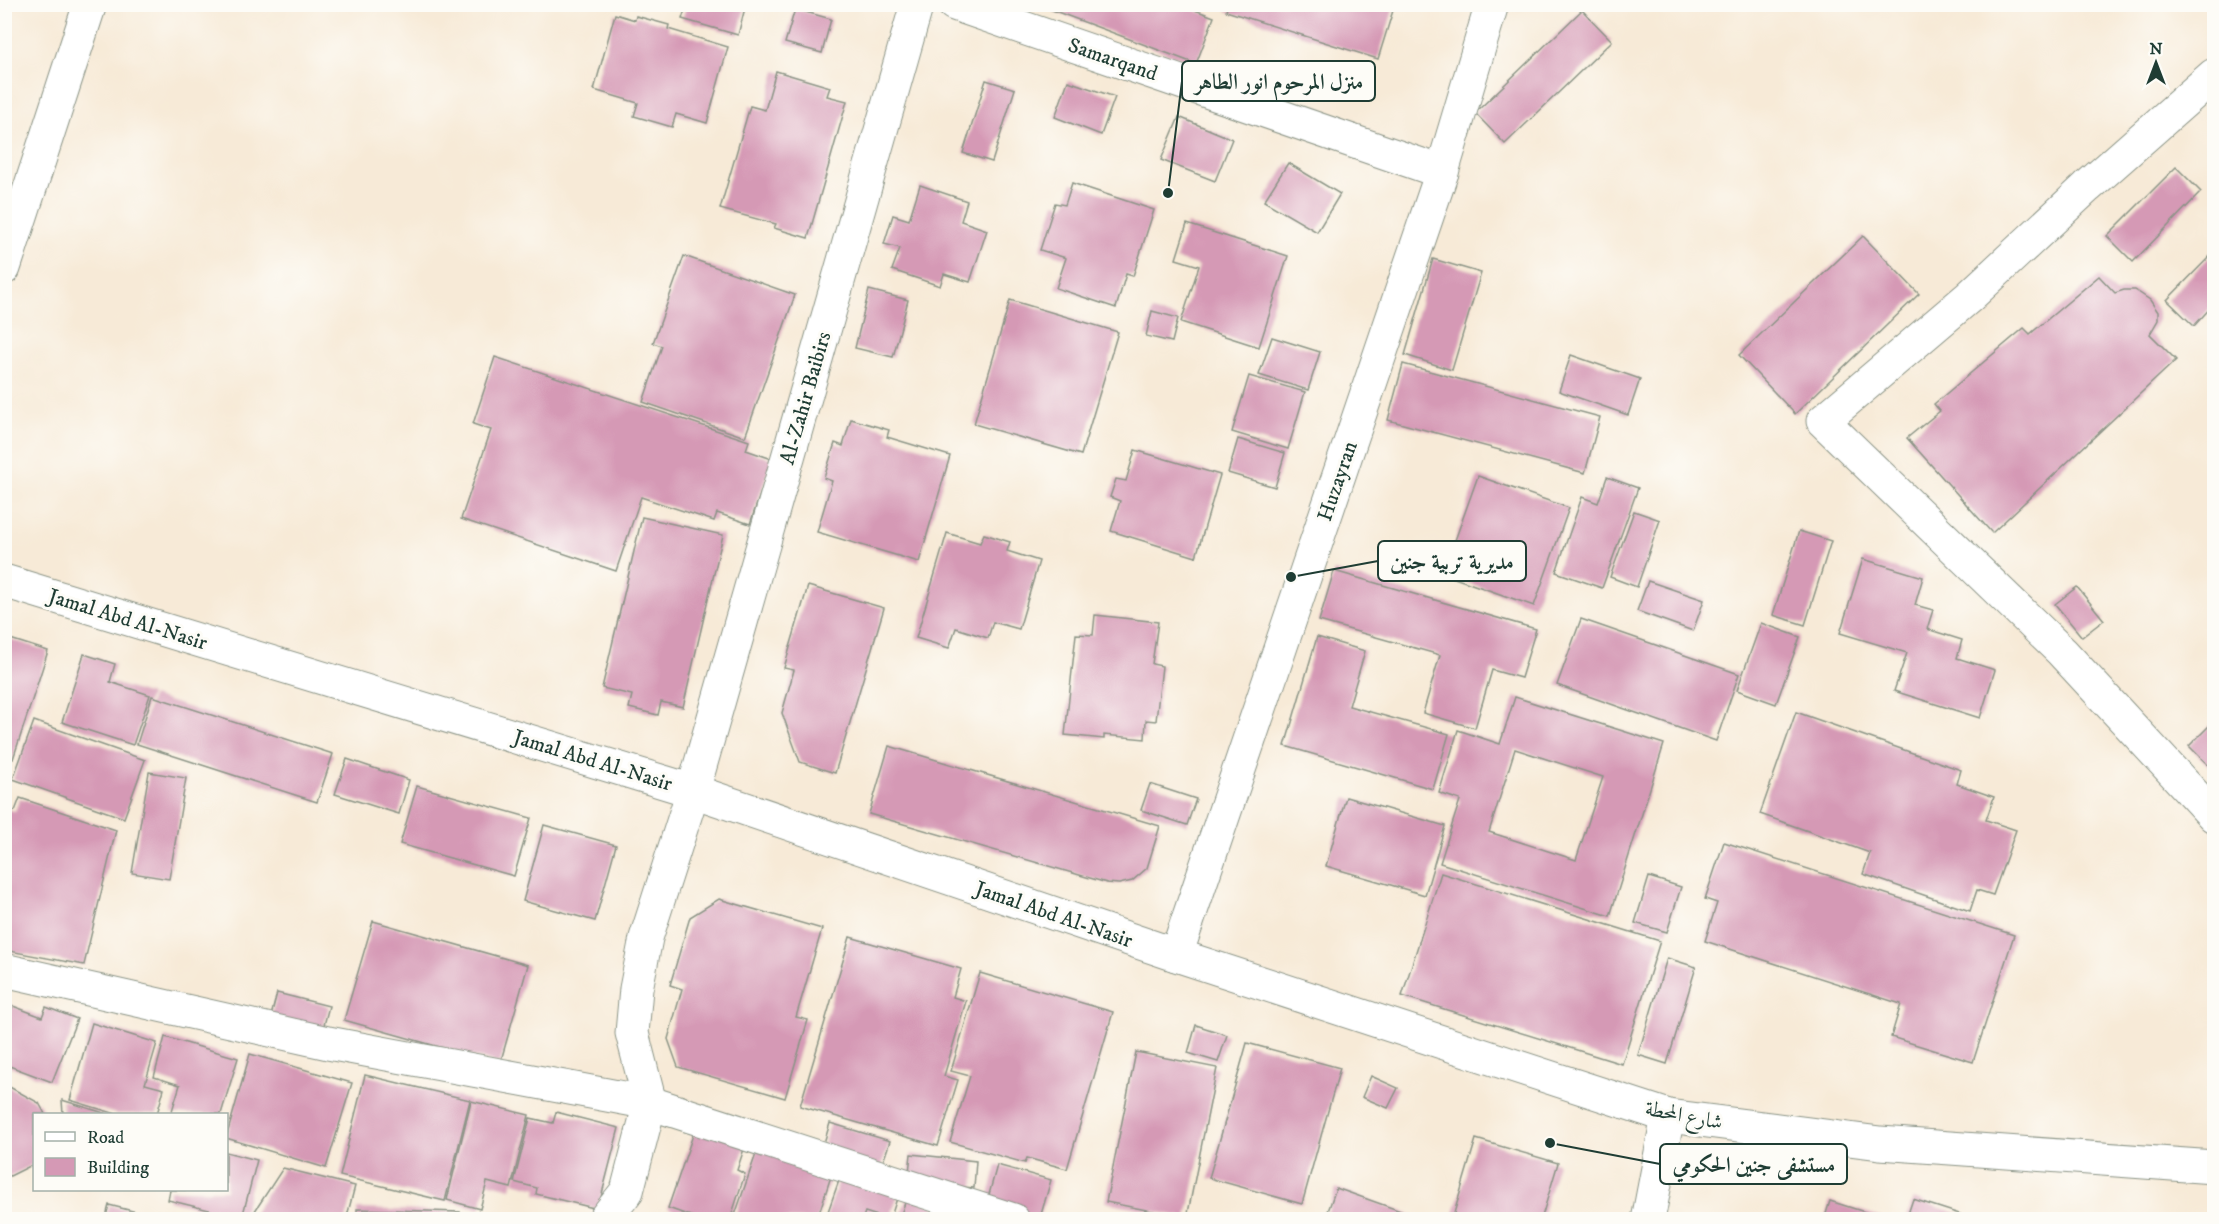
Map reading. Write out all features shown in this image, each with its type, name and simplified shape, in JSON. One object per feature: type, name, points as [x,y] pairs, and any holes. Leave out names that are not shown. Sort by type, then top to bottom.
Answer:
[{"type":"street","points":[[4,268],[90,4]]},
{"type":"street","name":"Al-Zahir Baibirs","points":[[650,1103],[632,1033],[636,989],[646,938],[693,791],[917,4]]},
{"type":"street","name":"Samarqand","points":[[954,4],[1443,172]]},
{"type":"street","name":"Huzayran","points":[[1176,955],[1443,172],[1492,4]]},
{"type":"street","points":[[2214,75],[2087,187],[1969,297],[1823,421],[2061,652],[2214,816]]},
{"type":"street","name":"Jamal Abd Al-Nasir","points":[[4,581],[693,791],[1176,955]]},
{"type":"street","name":"شارع المحطة","points":[[1176,955],[1668,1116],[1880,1143],[2214,1167]]},
{"type":"street","points":[[4,970],[328,1042],[650,1103],[1013,1220]]},
{"type":"street","points":[[604,1220],[627,1191],[650,1103]]},
{"type":"street","points":[[1648,1220],[1668,1116]]},
{"type":"building","points":[[687,4],[746,4],[738,35],[682,19]]},
{"type":"building","points":[[1036,4],[1185,4],[1184,6],[1214,17],[1196,64]]},
{"type":"building","points":[[1228,4],[1395,4],[1378,59],[1226,11]]},
{"type":"building","points":[[795,9],[831,19],[822,53],[785,43]]},
{"type":"building","points":[[1582,10],[1612,41],[1505,144],[1475,113]]},
{"type":"building","points":[[615,14],[635,20],[636,16],[669,25],[668,29],[728,47],[707,123],[676,114],[672,127],[634,116],[638,103],[594,90]]},
{"type":"building","points":[[776,71],[830,87],[827,96],[847,101],[808,238],[774,228],[776,224],[720,209],[750,106],[765,110]]},
{"type":"building","points":[[986,80],[1015,89],[992,162],[963,153]]},
{"type":"building","points":[[1068,81],[1115,97],[1101,135],[1055,117]]},
{"type":"building","points":[[1179,117],[1232,139],[1215,181],[1161,160]]},
{"type":"building","points":[[1288,163],[1340,194],[1317,232],[1264,201]]},
{"type":"building","points":[[2176,167],[2201,192],[2133,262],[2107,236]]},
{"type":"building","points":[[1072,183],[1154,210],[1133,276],[1126,274],[1116,308],[1056,288],[1066,258],[1040,250],[1055,203],[1065,205]]},
{"type":"building","points":[[920,185],[967,201],[961,221],[987,230],[970,282],[944,274],[940,286],[892,270],[900,248],[884,244],[893,215],[909,220]]},
{"type":"building","points":[[1187,224],[1288,256],[1259,347],[1181,322],[1199,266],[1176,259]]},
{"type":"building","points":[[1863,236],[1919,294],[1795,414],[1739,355]]},
{"type":"building","points":[[2214,252],[2214,304],[2194,326],[2167,300]]},
{"type":"building","points":[[684,256],[795,295],[745,437],[643,402],[662,346],[653,343]]},
{"type":"building","points":[[1433,259],[1481,273],[1452,370],[1405,355]]},
{"type":"building","points":[[2099,276],[2115,293],[2135,290],[2150,300],[2158,312],[2158,320],[2150,334],[2176,360],[1992,533],[1907,438],[1940,411],[1934,404],[2024,328],[2030,334]]},
{"type":"building","points":[[869,290],[908,300],[893,357],[855,348]]},
{"type":"building","points":[[1010,300],[1118,332],[1081,455],[974,424]]},
{"type":"building","points":[[1152,311],[1178,318],[1172,342],[1146,336]]},
{"type":"building","points":[[1272,337],[1320,352],[1308,390],[1259,375]]},
{"type":"building","points":[[1571,355],[1640,379],[1628,415],[1559,391]]},
{"type":"building","points":[[495,357],[749,441],[746,450],[772,459],[750,524],[717,513],[714,521],[641,497],[616,571],[461,519],[491,430],[473,424]]},
{"type":"building","points":[[1403,364],[1600,417],[1585,473],[1388,420]]},
{"type":"building","points":[[1249,376],[1305,392],[1288,449],[1232,432]]},
{"type":"building","points":[[851,419],[889,430],[887,437],[950,456],[919,562],[817,532],[832,481],[824,478],[835,443],[843,446]]},
{"type":"building","points":[[1238,439],[1285,453],[1275,487],[1228,473]]},
{"type":"building","points":[[1135,450],[1220,475],[1196,557],[1111,531],[1120,501],[1110,497],[1116,479],[1126,481]]},
{"type":"building","points":[[1478,476],[1569,508],[1534,606],[1443,574]]},
{"type":"building","points":[[1607,477],[1638,488],[1602,588],[1556,572],[1582,497],[1598,503]]},
{"type":"building","points":[[1634,511],[1660,520],[1637,587],[1610,577]]},
{"type":"building","points":[[642,517],[723,535],[683,707],[661,702],[658,715],[629,708],[632,695],[602,688]]},
{"type":"building","points":[[1799,531],[1831,541],[1805,625],[1773,615]]},
{"type":"building","points":[[947,533],[980,543],[984,534],[1010,542],[1007,551],[1039,561],[1019,629],[993,622],[988,638],[956,628],[949,648],[916,638]]},
{"type":"building","points":[[1863,559],[1923,577],[1915,605],[1933,610],[1927,629],[1962,640],[1957,658],[1995,670],[1980,718],[1894,691],[1907,653],[1840,633]]},
{"type":"building","points":[[1334,571],[1536,629],[1521,678],[1492,670],[1475,728],[1423,713],[1440,655],[1319,621]]},
{"type":"building","points":[[1648,581],[1704,600],[1693,631],[1637,611]]},
{"type":"building","points":[[808,586],[884,608],[835,773],[800,762],[782,713],[794,670],[784,668]]},
{"type":"building","points":[[2077,587],[2104,620],[2082,637],[2055,604]]},
{"type":"building","points":[[1095,615],[1158,622],[1152,664],[1162,666],[1156,721],[1146,720],[1145,739],[1104,735],[1104,739],[1065,735],[1076,634],[1093,635]]},
{"type":"building","points":[[1581,619],[1739,674],[1716,741],[1557,685]]},
{"type":"building","points":[[1761,623],[1800,637],[1776,704],[1737,690]]},
{"type":"building","points":[[4,637],[48,651],[13,759],[4,756]]},
{"type":"building","points":[[1317,637],[1365,651],[1349,706],[1449,734],[1433,789],[1285,746]]},
{"type":"building","points":[[84,654],[115,664],[110,682],[150,695],[133,745],[62,722]]},
{"type":"building","points":[[152,696],[333,754],[317,802],[137,744]]},
{"type":"building","points":[[1515,697],[1664,744],[1610,916],[1440,863],[1460,800],[1439,793],[1458,730],[1500,744]],"holes":[[[1515,749],[1603,777],[1576,860],[1489,832]]]},
{"type":"building","points":[[1796,712],[1961,770],[1957,784],[1994,797],[1986,820],[2016,830],[1993,895],[1977,890],[1970,911],[1863,874],[1870,853],[1760,814]]},
{"type":"building","points":[[34,721],[145,760],[124,818],[13,779]]},
{"type":"building","points":[[2213,722],[2214,724],[2214,771],[2189,746]]},
{"type":"building","points":[[889,746],[1160,826],[1147,868],[1132,881],[1119,884],[1107,883],[869,814]]},
{"type":"building","points":[[347,759],[409,780],[399,814],[335,794]]},
{"type":"building","points":[[149,772],[186,778],[169,879],[132,873]]},
{"type":"building","points":[[1150,784],[1196,799],[1187,825],[1141,810]]},
{"type":"building","points":[[417,786],[531,818],[514,876],[400,844]]},
{"type":"building","points":[[1346,797],[1445,826],[1425,895],[1326,866]]},
{"type":"building","points":[[20,798],[116,830],[84,965],[4,950],[4,809],[15,811]]},
{"type":"building","points":[[544,825],[616,845],[595,921],[523,901]]},
{"type":"building","points":[[1724,842],[2014,935],[1973,1062],[1891,1037],[1901,1004],[1705,941],[1717,903],[1705,899]]},
{"type":"building","points":[[1441,873],[1660,941],[1622,1064],[1402,996]]},
{"type":"building","points":[[1649,877],[1681,887],[1667,932],[1635,923]]},
{"type":"building","points":[[719,899],[822,929],[796,1017],[808,1020],[785,1098],[678,1067],[668,1039],[682,989],[670,985],[690,917]]},
{"type":"building","points":[[373,921],[528,965],[500,1064],[344,1020]]},
{"type":"building","points":[[850,937],[961,969],[953,997],[966,1001],[944,1076],[958,1080],[938,1146],[800,1106]]},
{"type":"building","points":[[1667,958],[1696,967],[1667,1064],[1638,1055]]},
{"type":"building","points":[[980,973],[1113,1012],[1067,1169],[1027,1158],[1025,1163],[950,1142],[970,1076],[951,1071]]},
{"type":"building","points":[[277,993],[329,1006],[322,1033],[270,1020]]},
{"type":"building","points":[[13,1006],[42,1017],[46,1007],[77,1019],[52,1082],[4,1064],[4,1013],[9,1015]]},
{"type":"building","points":[[92,1023],[157,1043],[145,1084],[164,1089],[157,1113],[113,1113],[70,1100]]},
{"type":"building","points":[[1196,1025],[1227,1035],[1218,1062],[1188,1053]]},
{"type":"building","points":[[165,1037],[238,1058],[221,1113],[171,1113],[180,1085],[154,1077]]},
{"type":"building","points":[[1247,1043],[1340,1068],[1302,1204],[1209,1178]]},
{"type":"building","points":[[1136,1052],[1217,1068],[1187,1218],[1106,1202]]},
{"type":"building","points":[[250,1054],[352,1083],[326,1168],[228,1139],[228,1131]]},
{"type":"building","points":[[365,1075],[470,1100],[445,1201],[340,1176]]},
{"type":"building","points":[[1371,1076],[1398,1088],[1388,1108],[1362,1097]]},
{"type":"building","points":[[4,1084],[39,1103],[44,1113],[33,1113],[33,1164],[4,1179]]},
{"type":"building","points":[[62,1100],[104,1113],[63,1113]]},
{"type":"building","points":[[471,1101],[529,1115],[511,1188],[487,1182],[480,1209],[447,1200]]},
{"type":"building","points":[[556,1112],[619,1128],[598,1209],[536,1194],[537,1188],[514,1182],[530,1118],[553,1123]]},
{"type":"building","points":[[830,1123],[890,1141],[880,1171],[821,1153]]},
{"type":"building","points":[[696,1126],[746,1143],[737,1170],[745,1174],[730,1220],[702,1220],[668,1208]]},
{"type":"building","points":[[1476,1139],[1558,1163],[1541,1220],[1452,1220]]},
{"type":"building","points":[[758,1148],[832,1173],[817,1220],[734,1218]]},
{"type":"building","points":[[228,1153],[257,1160],[242,1218],[168,1200],[170,1191],[228,1191]]},
{"type":"building","points":[[911,1154],[976,1161],[974,1188],[908,1182]]},
{"type":"building","points":[[997,1165],[1051,1180],[1040,1218],[987,1202]]},
{"type":"building","points":[[283,1168],[355,1186],[346,1220],[249,1220]]},
{"type":"building","points":[[842,1172],[899,1192],[890,1220],[865,1212],[862,1220],[825,1220]]},
{"type":"building","points":[[1336,1188],[1423,1219],[1423,1220],[1325,1220]]},
{"type":"building","points":[[908,1194],[959,1220],[899,1220]]},
{"type":"building","points":[[1913,1199],[1975,1219],[1975,1220],[1906,1220]]},
{"type":"building","points":[[1830,1201],[1887,1219],[1887,1220],[1824,1220]]},
{"type":"building","points":[[109,1205],[164,1219],[105,1220]]},
{"type":"building","points":[[357,1209],[460,1212],[460,1220],[357,1220]]},
{"type":"place","name":"منزل المرحوم انور الطاهر","points":[[1168,193]]},
{"type":"place","name":"مديرية تربية جنين","points":[[1291,577]]},
{"type":"place","name":"مستشفى جنين الحكومي","points":[[1550,1143]]}]
